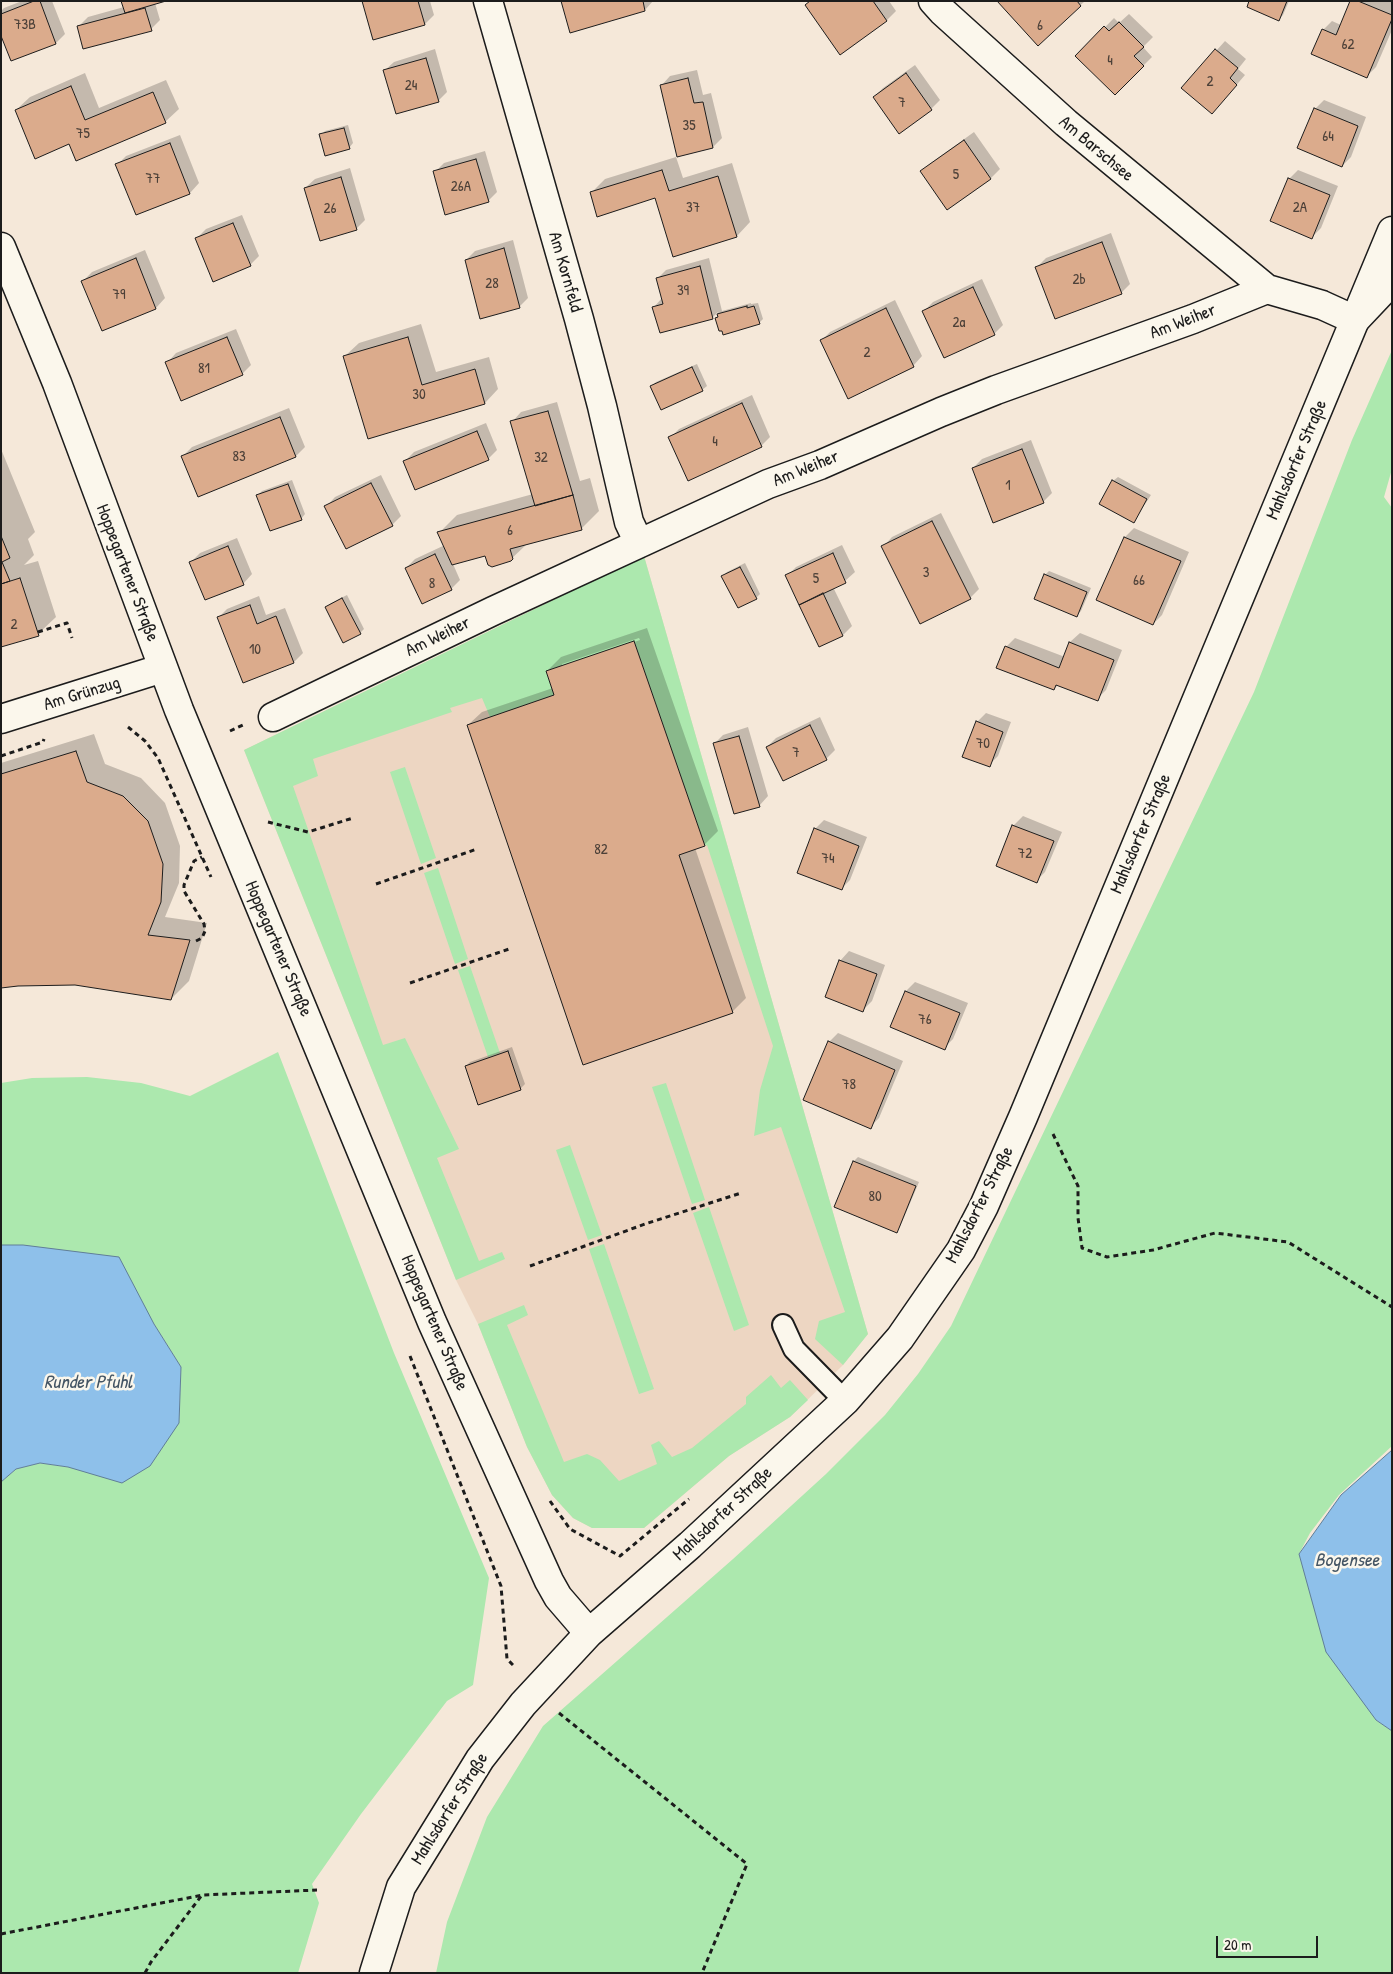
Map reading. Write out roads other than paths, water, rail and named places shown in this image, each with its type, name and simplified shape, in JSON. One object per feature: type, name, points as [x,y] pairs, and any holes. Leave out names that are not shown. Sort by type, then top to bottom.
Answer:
[{"type":"main road","name":"Am Kornfeld","points":[[488,1],[582,329],[629,522],[639,543]]},
{"type":"main road","name":"Am Barschsee","points":[[933,1],[942,12],[1066,123],[1267,289]]},
{"type":"main road","name":"Mahlsdorfer Straße","points":[[374,1973],[401,1887],[480,1759],[537,1688],[590,1633],[690,1545],[845,1401],[900,1338],[961,1250],[984,1206],[1031,1100],[1392,231]]},
{"type":"main road","name":"Hoppegartener Straße","points":[[1,247],[57,384],[182,718],[432,1322],[549,1581],[558,1597],[590,1633]]},
{"type":"main road","name":"Mahlsdorfer Straße","points":[[1355,320],[1392,281]]},
{"type":"main road","name":"Am Weiher","points":[[273,717],[493,611],[768,484],[820,465],[941,412],[1193,319],[1267,289]]},
{"type":"main road","points":[[1267,289],[1322,306],[1355,320]]},
{"type":"main road","name":"Am Grünzug","points":[[1,719],[163,668]]},
{"type":"lane","points":[[783,1325],[794,1349],[845,1401]]},
{"type":"water","name":"Runder Pfuhl","points":[[1,1245],[23,1245],[119,1257],[154,1324],[181,1367],[179,1423],[150,1466],[122,1483],[68,1467],[40,1463],[16,1469],[1,1482]]},
{"type":"water","name":"Bogensee","points":[[1392,1450],[1392,1731],[1376,1720],[1326,1652],[1299,1554],[1341,1495]]}]
